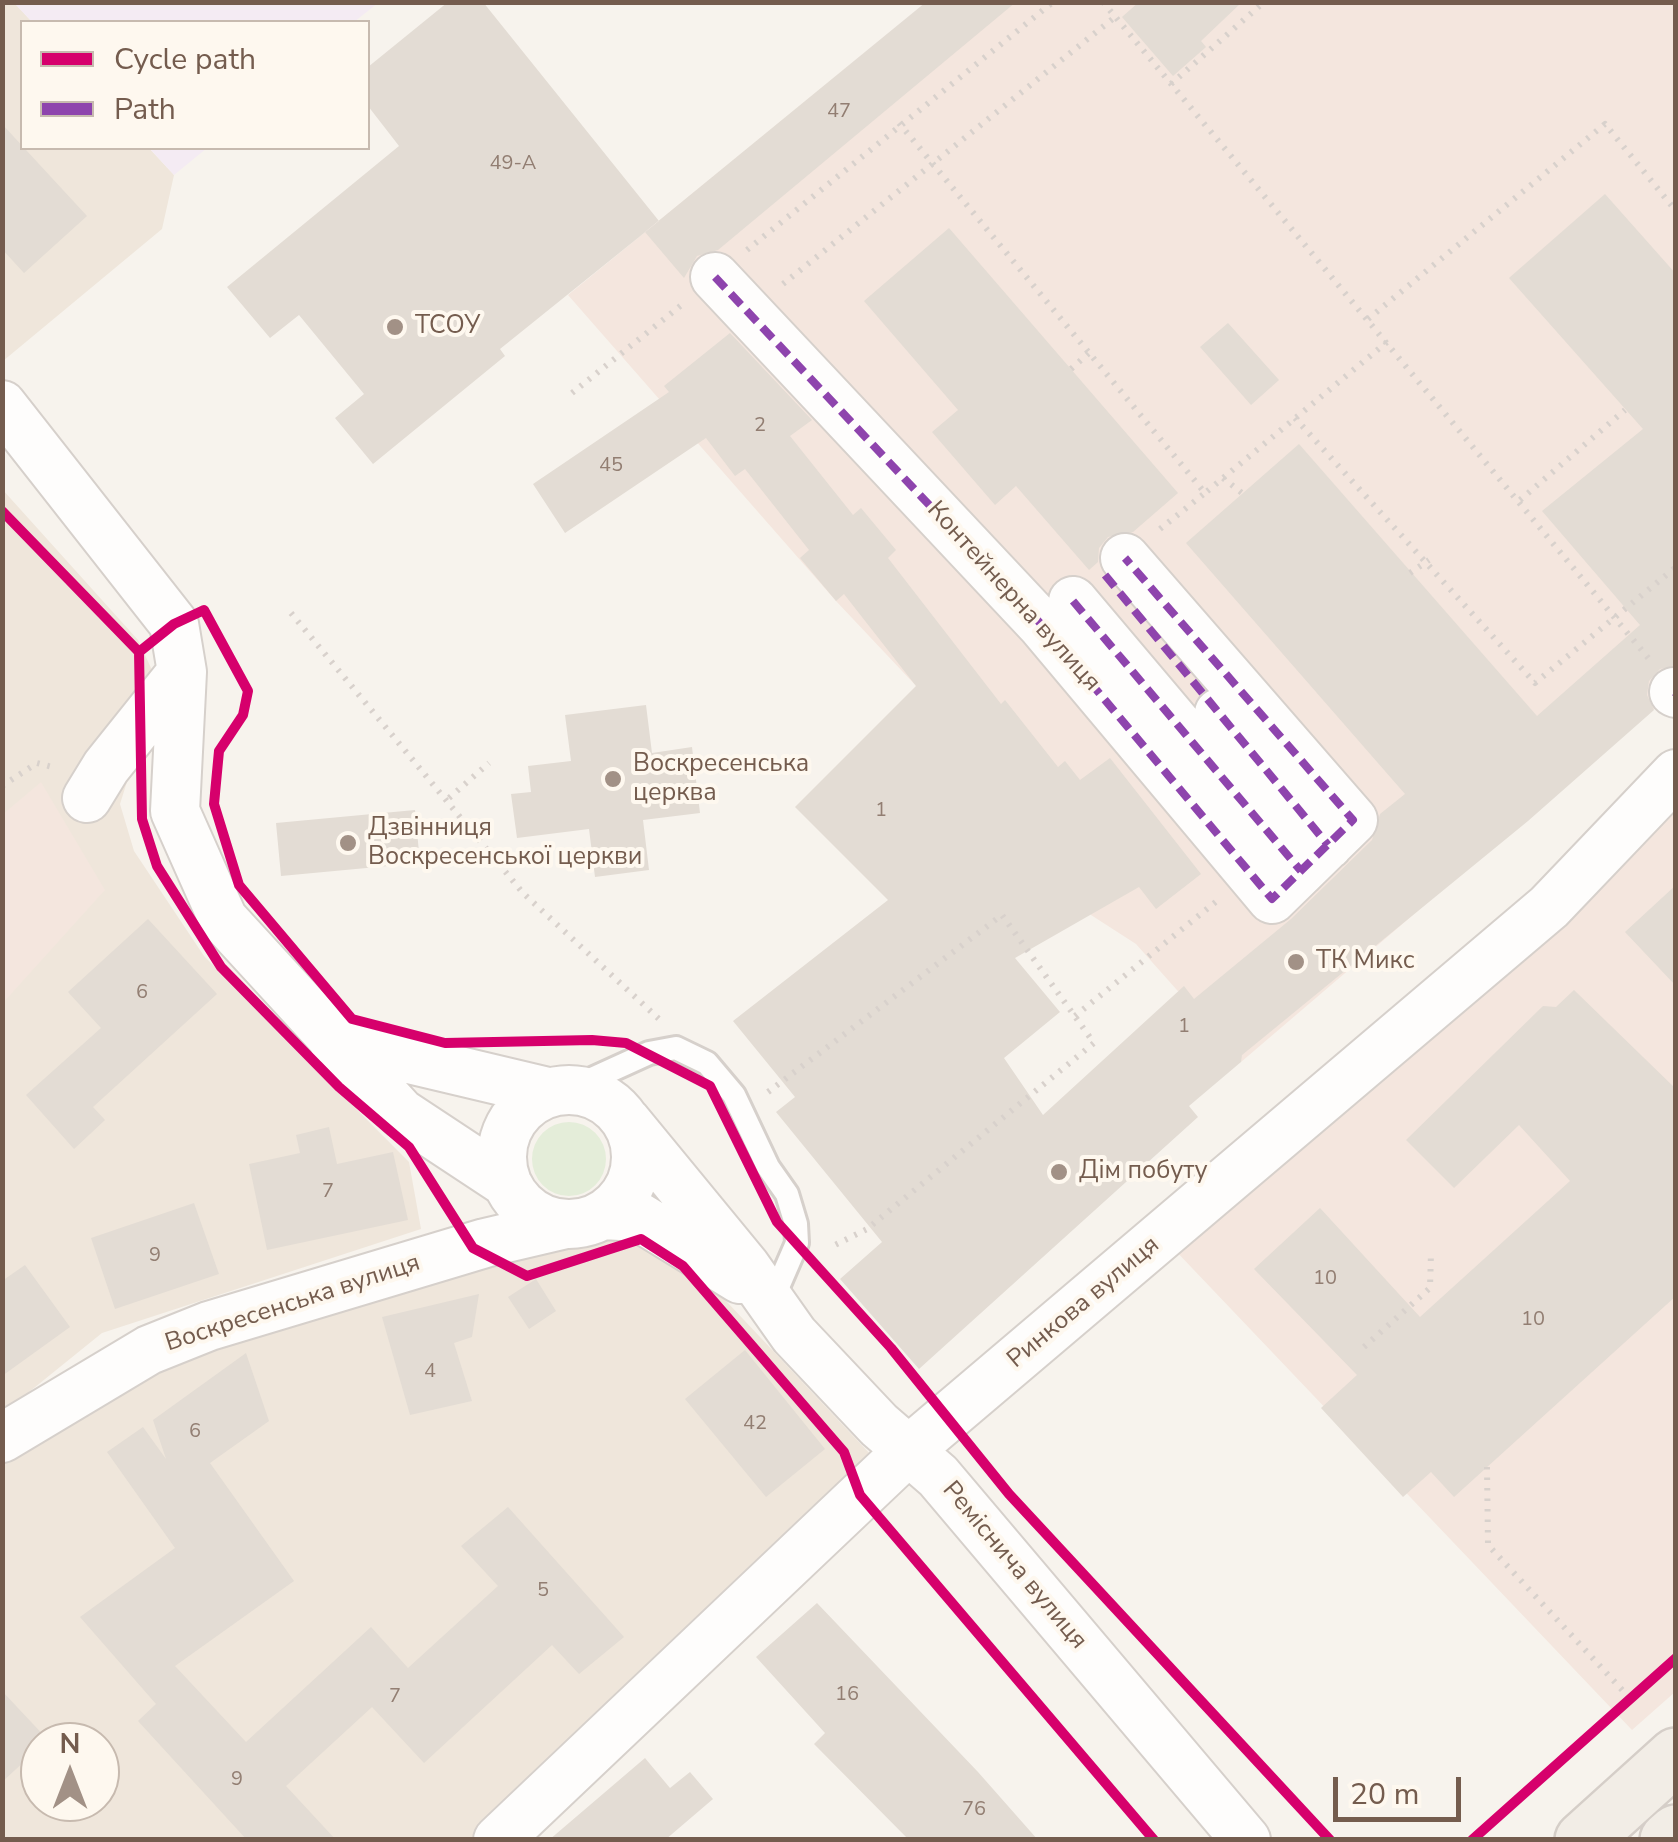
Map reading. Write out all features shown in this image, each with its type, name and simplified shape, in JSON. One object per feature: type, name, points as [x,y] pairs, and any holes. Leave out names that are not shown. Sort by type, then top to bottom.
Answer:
[{"type":"main road","points":[[1583,1840],[1676,1756]]},
{"type":"main road","points":[[1668,1840],[1676,1833]]},
{"type":"street","name":"Контейнерна вулиця","points":[[715,277],[751,310],[1042,625],[1272,899],[1353,820],[1101,578],[1314,858]]},
{"type":"street","name":"Реміснича вулиця","points":[[2,404],[174,624],[182,672],[176,811],[223,919],[400,1113],[512,1192],[532,1213],[584,1219],[639,1218],[685,1243],[770,1303]]},
{"type":"street","points":[[87,798],[106,767],[182,672]]},
{"type":"street","name":"Ринкова вулиця","points":[[498,1840],[909,1450],[1549,907],[1676,774]]},
{"type":"street","name":"Реміснича вулиця","points":[[333,1041],[559,1091],[592,1093],[612,1104],[668,1168],[794,1336],[938,1476],[1246,1840]]},
{"type":"street","points":[[485,1243],[512,1192],[501,1161],[504,1139],[521,1110],[559,1091]]},
{"type":"street","points":[[584,1219],[620,1201],[634,1173],[635,1141],[626,1120]]},
{"type":"street","name":"Воскресенська вулиця","points":[[2,1438],[149,1350],[208,1326],[485,1243],[584,1219]]},
{"type":"lane","points":[[559,1091],[649,1052],[676,1048],[708,1063],[734,1095],[768,1167],[787,1194],[798,1243],[770,1303]]},
{"type":"path","points":[[572,393],[898,123],[1053,2]]},
{"type":"path","points":[[1102,2],[1519,500],[1675,693]]},
{"type":"path","points":[[1171,84],[1264,2]]},
{"type":"path","points":[[751,310],[1115,17]]},
{"type":"path","points":[[898,123],[1205,492],[1387,342]]},
{"type":"path","points":[[1368,319],[1605,124],[1676,211]]},
{"type":"path","points":[[1071,369],[1089,353]]},
{"type":"path","points":[[1519,500],[1625,410]]},
{"type":"path","points":[[1296,418],[1429,560],[1535,683],[1676,567]]},
{"type":"path","points":[[1222,478],[1242,493]]},
{"type":"path","points":[[1410,573],[1429,560]]},
{"type":"path","points":[[291,614],[449,798],[523,893],[666,1025]]},
{"type":"path","points":[[449,798],[489,763]]},
{"type":"path","points":[[1075,1016],[1251,874]]},
{"type":"path","points":[[761,1094],[774,1090],[1002,915],[1094,1043],[867,1229],[832,1244],[817,1263],[798,1243]]},
{"type":"path","points":[[1364,1347],[1430,1288],[1431,1254]]},
{"type":"path","points":[[1487,1467],[1488,1545],[1625,1693]]},
{"type":"path","points":[[1616,1710],[1642,1688]]},
{"type":"shaded area","points":[[14,2],[30,20],[20,20],[20,150],[151,150],[174,175],[162,229],[3,361],[2,3]]},
{"type":"shaded area","points":[[14,3],[378,3],[357,20],[30,20]]},
{"type":"shaded area","points":[[926,3],[1675,3],[1675,691],[1241,1062],[1136,944],[1091,915],[1018,794],[836,601],[568,295]]},
{"type":"shaded area","points":[[151,150],[205,150],[174,175]]},
{"type":"shaded area","points":[[2,489],[138,640],[158,683],[120,804],[134,851],[204,956],[409,1162],[421,1229],[102,1333],[3,1413]]},
{"type":"shaded area","points":[[41,782],[105,890],[3,1003],[3,814]]},
{"type":"shaded area","points":[[1675,792],[1675,1692],[1632,1730],[1172,1247]]},
{"type":"shaded area","points":[[608,1227],[664,1235],[872,1456],[475,1839],[3,1840],[3,1454],[207,1343]]},
{"type":"green space","points":[[569,1122],[595,1133],[606,1159],[595,1185],[569,1196],[543,1185],[532,1159],[543,1133]]},
{"type":"building","points":[[448,2],[483,2],[659,221],[500,349],[505,356],[373,464],[335,418],[364,394],[299,315],[270,338],[227,287],[399,146],[370,109],[370,65]]},
{"type":"building","points":[[926,2],[1016,2],[718,250],[697,256],[684,278],[645,232]]},
{"type":"building","points":[[1139,2],[1242,2],[1201,41],[1206,47],[1173,76],[1122,17]]},
{"type":"building","points":[[2,124],[20,143],[20,150],[26,150],[87,216],[24,273],[2,249]]},
{"type":"building","points":[[1605,194],[1676,274],[1676,665],[1660,669],[1649,681],[1647,695],[1654,710],[1528,821],[1242,1055],[1241,1062],[1189,1106],[1198,1117],[919,1369],[840,1279],[882,1242],[776,1112],[795,1097],[733,1021],[888,900],[795,807],[916,686],[844,594],[836,601],[800,558],[809,550],[745,469],[735,476],[706,438],[565,533],[533,484],[669,392],[664,386],[730,333],[812,420],[790,436],[853,515],[861,508],[896,550],[888,558],[1001,704],[1005,700],[1058,767],[1065,761],[1080,780],[1110,758],[1201,874],[1156,909],[1139,887],[1015,958],[1060,1012],[1004,1058],[1043,1115],[1184,986],[1194,999],[1291,919],[1372,840],[1380,814],[1405,794],[1186,543],[1299,444],[1537,716],[1640,625],[1542,511],[1643,429],[1509,278]]},
{"type":"building","points":[[949,228],[1178,493],[1133,532],[1108,537],[1099,548],[1098,562],[1089,570],[1016,486],[995,505],[932,432],[958,410],[864,301]]},
{"type":"building","points":[[1228,323],[1279,380],[1251,405],[1200,347]]},
{"type":"building","name":"Воскресенська церква","points":[[646,705],[652,753],[692,747],[700,813],[643,820],[649,870],[595,877],[589,829],[517,838],[511,794],[531,792],[528,766],[571,761],[565,715]]},
{"type":"building","name":"Дзвінниця Воскресенської церкви","points":[[415,810],[420,863],[281,876],[276,823]]},
{"type":"building","points":[[1676,885],[1676,986],[1625,932]]},
{"type":"building","points":[[148,919],[217,994],[93,1107],[105,1120],[74,1149],[26,1095],[101,1028],[68,992]]},
{"type":"building","points":[[1574,990],[1676,1089],[1676,1296],[1454,1497],[1431,1472],[1403,1497],[1321,1408],[1357,1375],[1254,1269],[1320,1208],[1420,1317],[1570,1181],[1519,1125],[1454,1188],[1406,1140],[1543,1006],[1556,1007]]},
{"type":"building","points":[[329,1127],[337,1164],[393,1152],[408,1220],[267,1250],[249,1164],[300,1153],[296,1135]]},
{"type":"building","points":[[194,1203],[219,1274],[115,1309],[91,1238]]},
{"type":"building","points":[[25,1265],[70,1327],[2,1376],[2,1281]]},
{"type":"building","points":[[536,1279],[556,1311],[529,1329],[508,1297]]},
{"type":"building","points":[[479,1294],[472,1337],[454,1343],[472,1401],[410,1415],[382,1317]]},
{"type":"building","points":[[745,1350],[825,1449],[766,1497],[685,1399]]},
{"type":"building","points":[[246,1353],[269,1421],[210,1463],[294,1581],[175,1666],[246,1742],[371,1627],[408,1668],[498,1586],[461,1546],[508,1507],[624,1637],[579,1674],[552,1645],[424,1763],[372,1707],[286,1786],[336,1840],[247,1840],[138,1721],[156,1704],[80,1617],[175,1548],[107,1452],[143,1427],[166,1459],[153,1420]]},
{"type":"building","points":[[817,1603],[1038,1840],[909,1840],[814,1744],[825,1733],[756,1657]]},
{"type":"building","points":[[2,1691],[31,1722],[20,1722],[20,1765],[2,1782]]},
{"type":"building","points":[[645,1758],[670,1788],[690,1772],[713,1799],[665,1840],[549,1840]]},
{"type":"marked path","points":[[715,277],[1042,625],[1272,899],[1353,820],[1125,558]]},
{"type":"marked path","points":[[1105,575],[1328,845]]},
{"type":"marked path","points":[[1073,601],[1301,871]]},
{"type":"cycle path","points":[[2,511],[139,652],[142,819],[157,866],[221,967],[339,1087],[409,1147],[473,1248],[527,1276],[641,1239],[683,1266],[844,1452],[860,1495],[1154,1840]]},
{"type":"cycle path","points":[[139,652],[174,624],[204,610],[248,691],[243,715],[219,751],[214,804],[239,885],[352,1019],[445,1043],[626,1043],[710,1086],[777,1222],[891,1348],[1009,1494],[1330,1840]]},
{"type":"cycle path","points":[[1472,1840],[1676,1658]]},
{"type":"place","name":"ТСОУ","points":[[395,327]]},
{"type":"place","name":"Воскресенська церква","points":[[613,779]]},
{"type":"place","name":"Дзвінниця Воскресенської церкви","points":[[348,843]]},
{"type":"place","name":"ТК Микс","points":[[1296,962]]},
{"type":"place","name":"Дім побуту","points":[[1059,1172]]}]
